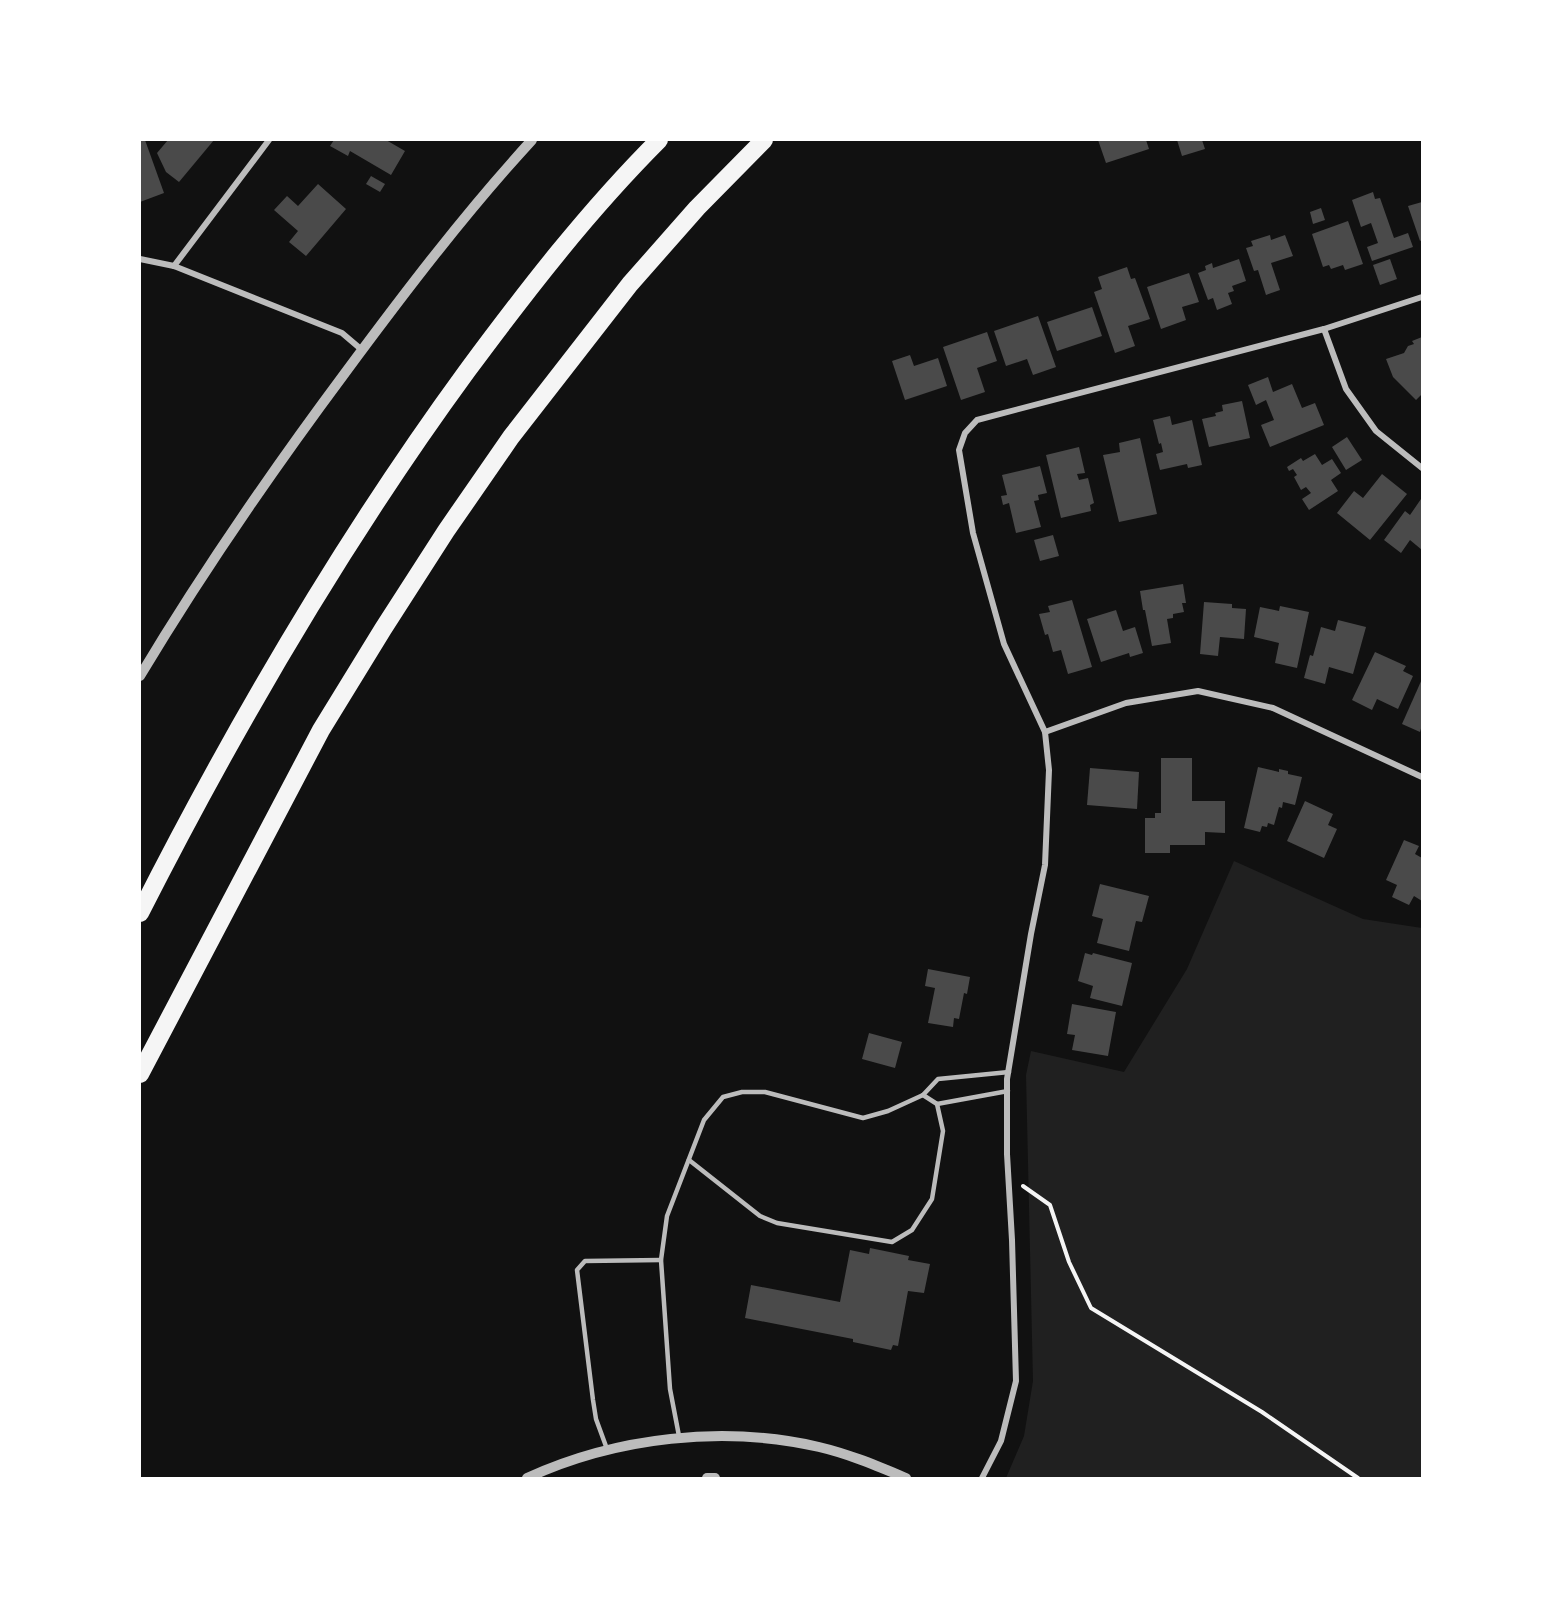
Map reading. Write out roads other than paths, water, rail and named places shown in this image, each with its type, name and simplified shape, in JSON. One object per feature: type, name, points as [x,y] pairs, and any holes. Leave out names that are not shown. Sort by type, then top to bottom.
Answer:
[{"type":"highway","points":[[140,913],[211,776],[261,688],[321,586],[385,487],[511,311],[573,234],[659,140]]},
{"type":"highway","points":[[140,1074],[321,730],[446,531],[511,437],[630,284],[697,208],[764,140]]},
{"type":"street","points":[[174,266],[269,140]]},
{"type":"street","points":[[140,676],[249,506],[362,350],[421,271],[503,171],[532,140]]},
{"type":"street","points":[[140,259],[174,266],[342,333],[362,350]]},
{"type":"street","points":[[982,1479],[1001,1441],[1016,1381],[1008,1175],[1009,1072],[1031,934],[1046,865],[1049,770],[1045,732],[1004,644],[974,533],[959,450],[965,433],[977,420],[1324,329],[1422,297]]},
{"type":"street","points":[[1324,329],[1346,389],[1376,431],[1422,468]]},
{"type":"street","points":[[1045,732],[1126,703],[1198,691],[1273,708],[1422,777]]},
{"type":"street","points":[[527,1479],[553,1467],[608,1450],[651,1442],[710,1437],[759,1438],[819,1447],[867,1462],[906,1479]]},
{"type":"street","points":[[707,1479],[715,1479]]},
{"type":"lane","points":[[679,1439],[670,1389],[661,1260],[667,1216],[704,1120],[723,1097],[742,1092],[765,1092],[863,1118],[888,1111],[923,1095],[938,1079],[1009,1072]]},
{"type":"lane","points":[[923,1095],[937,1104],[1008,1091]]},
{"type":"lane","points":[[689,1160],[760,1216],[777,1223],[892,1242],[912,1230],[932,1198],[943,1131],[937,1104]]},
{"type":"lane","points":[[608,1450],[596,1419],[577,1270],[585,1261],[661,1260]]}]
